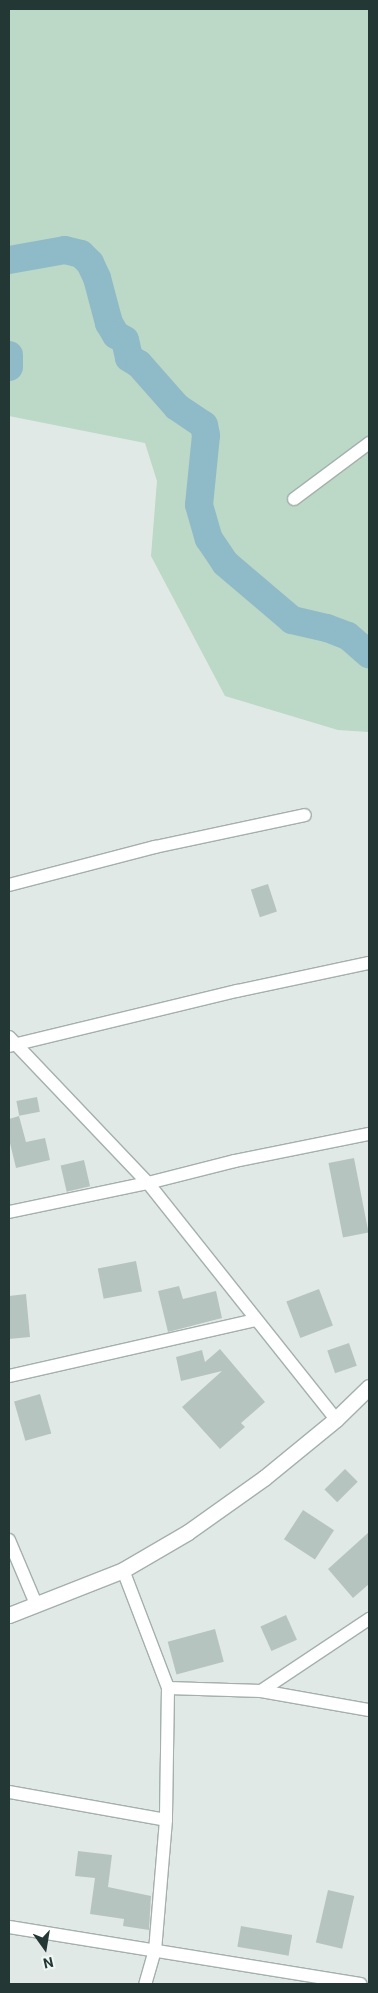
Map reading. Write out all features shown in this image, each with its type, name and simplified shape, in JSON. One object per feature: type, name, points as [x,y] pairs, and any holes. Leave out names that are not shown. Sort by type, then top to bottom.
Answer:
[{"type":"main road","points":[[9,1615],[123,1570],[196,1526],[264,1478],[336,1420],[369,1387]]},
{"type":"street","points":[[294,499],[369,443]]},
{"type":"street","points":[[9,884],[155,847],[305,815]]},
{"type":"street","points":[[11,1042],[237,990],[369,963]]},
{"type":"street","points":[[11,1042],[148,1183],[336,1420]]},
{"type":"street","points":[[9,1212],[148,1183],[235,1161],[369,1134]]},
{"type":"street","points":[[9,1376],[256,1320]]},
{"type":"street","points":[[9,1540],[36,1604]]},
{"type":"street","points":[[123,1570],[168,1688],[166,1820],[155,1950],[145,1984]]},
{"type":"street","points":[[262,1690],[369,1619]]},
{"type":"street","points":[[168,1688],[262,1690],[369,1710]]},
{"type":"street","points":[[9,1792],[166,1820]]},
{"type":"street","points":[[9,1926],[360,1984]]},
{"type":"green space","points":[[9,9],[369,9],[369,732],[338,730],[225,696],[151,556],[157,481],[145,443],[9,416]]},
{"type":"building","points":[[268,884],[277,912],[260,917],[251,890]]},
{"type":"building","points":[[37,1097],[40,1112],[19,1116],[16,1101]]},
{"type":"building","points":[[19,1116],[26,1142],[45,1138],[50,1160],[16,1168],[9,1139],[9,1119]]},
{"type":"building","points":[[354,1158],[369,1233],[343,1238],[328,1163]]},
{"type":"building","points":[[84,1160],[90,1186],[67,1192],[61,1165]]},
{"type":"building","points":[[136,1261],[142,1291],[104,1299],[98,1268]]},
{"type":"building","points":[[179,1286],[183,1299],[216,1291],[222,1318],[168,1332],[158,1291]]},
{"type":"building","points":[[319,1289],[333,1325],[300,1338],[286,1302]]},
{"type":"building","points":[[26,1294],[30,1337],[9,1339],[9,1296]]},
{"type":"building","points":[[349,1343],[357,1366],[335,1373],[327,1350]]},
{"type":"building","points":[[220,1349],[265,1402],[241,1423],[245,1427],[220,1449],[182,1407],[222,1371],[181,1381],[176,1357],[202,1350],[205,1362]]},
{"type":"building","points":[[40,1394],[51,1433],[25,1441],[14,1401]]},
{"type":"building","points":[[345,1469],[358,1482],[337,1502],[324,1490]]},
{"type":"building","points":[[303,1510],[334,1530],[315,1560],[284,1539]]},
{"type":"building","points":[[369,1532],[369,1584],[353,1598],[328,1569]]},
{"type":"building","points":[[286,1615],[297,1640],[271,1651],[260,1626]]},
{"type":"building","points":[[215,1629],[224,1662],[176,1675],[168,1642]]},
{"type":"building","points":[[78,1851],[112,1855],[108,1887],[151,1896],[149,1930],[123,1926],[124,1919],[90,1914],[95,1878],[75,1876]]},
{"type":"building","points":[[328,1890],[354,1896],[342,1949],[316,1943]]},
{"type":"building","points":[[241,1926],[292,1935],[289,1956],[237,1947]]},
{"type":"waterway","points":[[9,260],[65,250],[81,254],[90,263],[97,278],[109,323],[116,335],[125,340],[129,358],[139,364],[177,407],[204,425],[206,435],[199,505],[209,539],[225,563],[292,620],[327,628],[348,636],[369,654]]},
{"type":"waterway","points":[[9,355],[9,367]]}]
